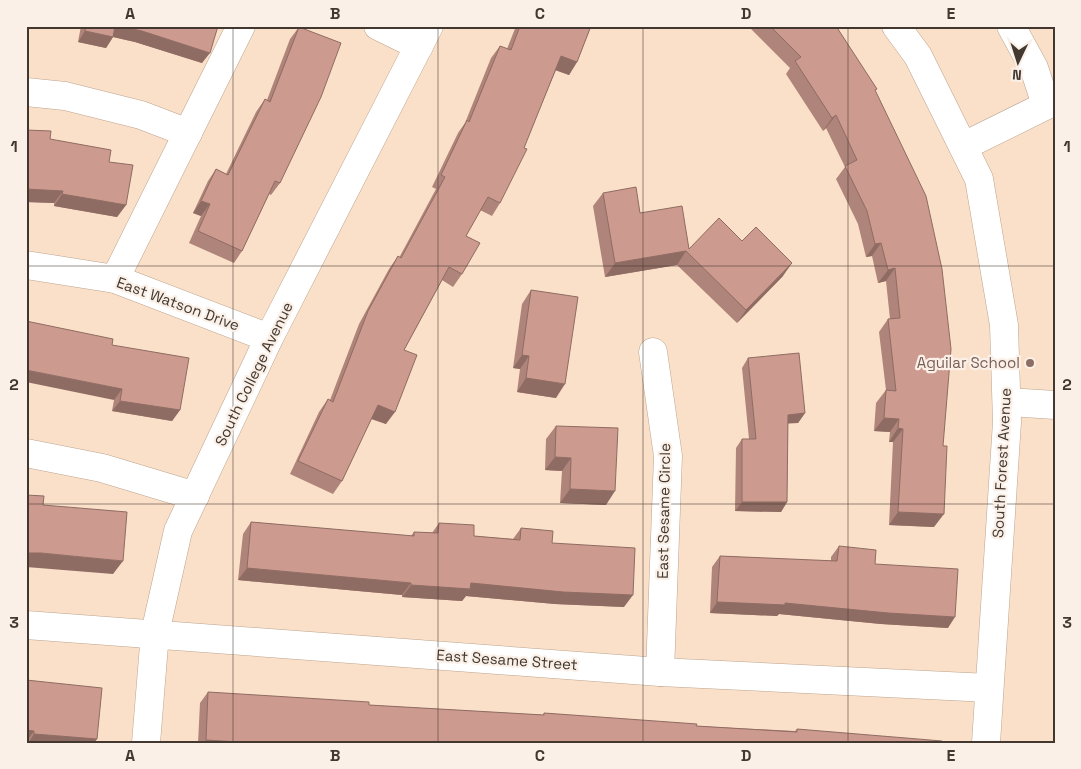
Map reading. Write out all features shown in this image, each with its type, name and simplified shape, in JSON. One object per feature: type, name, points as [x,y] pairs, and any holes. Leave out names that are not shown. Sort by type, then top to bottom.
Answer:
[{"type":"street","points":[[114,279],[241,26]]},
{"type":"street","points":[[378,26],[424,36]]},
{"type":"street","name":"South Forest Avenue","points":[[896,26],[918,56],[979,179],[1003,315],[1007,432],[986,743]]},
{"type":"street","points":[[964,146],[1051,103],[1012,26]]},
{"type":"street","name":"South College Avenue","points":[[146,743],[155,633],[178,532],[269,338],[424,36]]},
{"type":"street","points":[[26,92],[65,96],[142,115],[188,133]]},
{"type":"street","name":"East Watson Drive","points":[[26,265],[114,279],[269,338]]},
{"type":"street","name":"East Sesame Circle","points":[[653,352],[668,456],[660,672]]},
{"type":"street","points":[[1007,402],[1055,405]]},
{"type":"street","points":[[26,453],[102,468],[195,496]]},
{"type":"street","name":"East Sesame Street","points":[[26,625],[155,633],[660,672],[989,688]]},
{"type":"building","points":[[86,26],[115,26],[113,37],[85,31]]},
{"type":"building","points":[[118,26],[218,26],[210,53],[142,31]]},
{"type":"building","points":[[520,26],[591,26],[577,62],[561,56],[524,148],[527,149],[500,203],[488,197],[466,236],[480,243],[462,274],[449,267],[404,350],[417,355],[395,412],[378,405],[342,481],[298,461],[328,399],[333,402],[368,311],[398,256],[401,258],[445,177],[441,175],[467,120],[469,122],[500,46],[511,50]]},
{"type":"building","points":[[770,26],[836,26],[877,89],[875,90],[926,196],[942,269],[951,349],[943,446],[947,446],[944,514],[898,512],[903,429],[898,428],[899,419],[884,418],[886,390],[896,391],[888,319],[900,318],[895,268],[888,270],[881,243],[875,244],[867,211],[845,166],[857,160],[836,115],[832,118],[795,61],[801,57]]},
{"type":"building","points":[[299,27],[341,43],[321,97],[280,183],[275,181],[242,251],[198,231],[210,204],[201,201],[216,169],[228,175],[265,99],[270,102]]},
{"type":"building","points":[[26,130],[51,131],[50,139],[111,150],[109,162],[133,165],[126,205],[62,194],[63,191],[26,189]]},
{"type":"building","points":[[636,187],[640,213],[682,206],[689,249],[719,218],[742,241],[756,227],[792,263],[746,310],[686,251],[615,263],[603,193]]},
{"type":"building","points":[[531,290],[578,297],[565,384],[526,378],[529,356],[522,355]]},
{"type":"building","points":[[26,321],[113,339],[112,345],[189,358],[180,410],[120,401],[122,389],[26,370]]},
{"type":"building","points":[[799,353],[805,413],[788,415],[787,502],[742,502],[742,439],[756,439],[748,358]]},
{"type":"building","points":[[556,426],[618,428],[615,491],[570,489],[571,458],[555,457]]},
{"type":"building","points":[[26,495],[44,496],[43,505],[127,512],[123,561],[26,553]]},
{"type":"building","points":[[251,522],[414,536],[414,532],[438,533],[439,523],[474,525],[474,536],[520,540],[521,528],[553,531],[552,543],[635,548],[633,595],[563,592],[471,583],[470,589],[411,585],[411,583],[247,568]]},
{"type":"building","points":[[839,546],[876,550],[875,564],[958,569],[955,617],[888,613],[785,603],[785,605],[717,602],[720,556],[837,561]]},
{"type":"building","points":[[26,680],[102,688],[97,739],[34,734],[34,731],[26,730]]},
{"type":"building","points":[[208,692],[369,702],[369,705],[544,715],[544,713],[697,724],[696,726],[797,732],[797,729],[942,741],[942,743],[255,743],[206,740]]},
{"type":"place","name":"Aguilar School","points":[[1030,363]]}]
